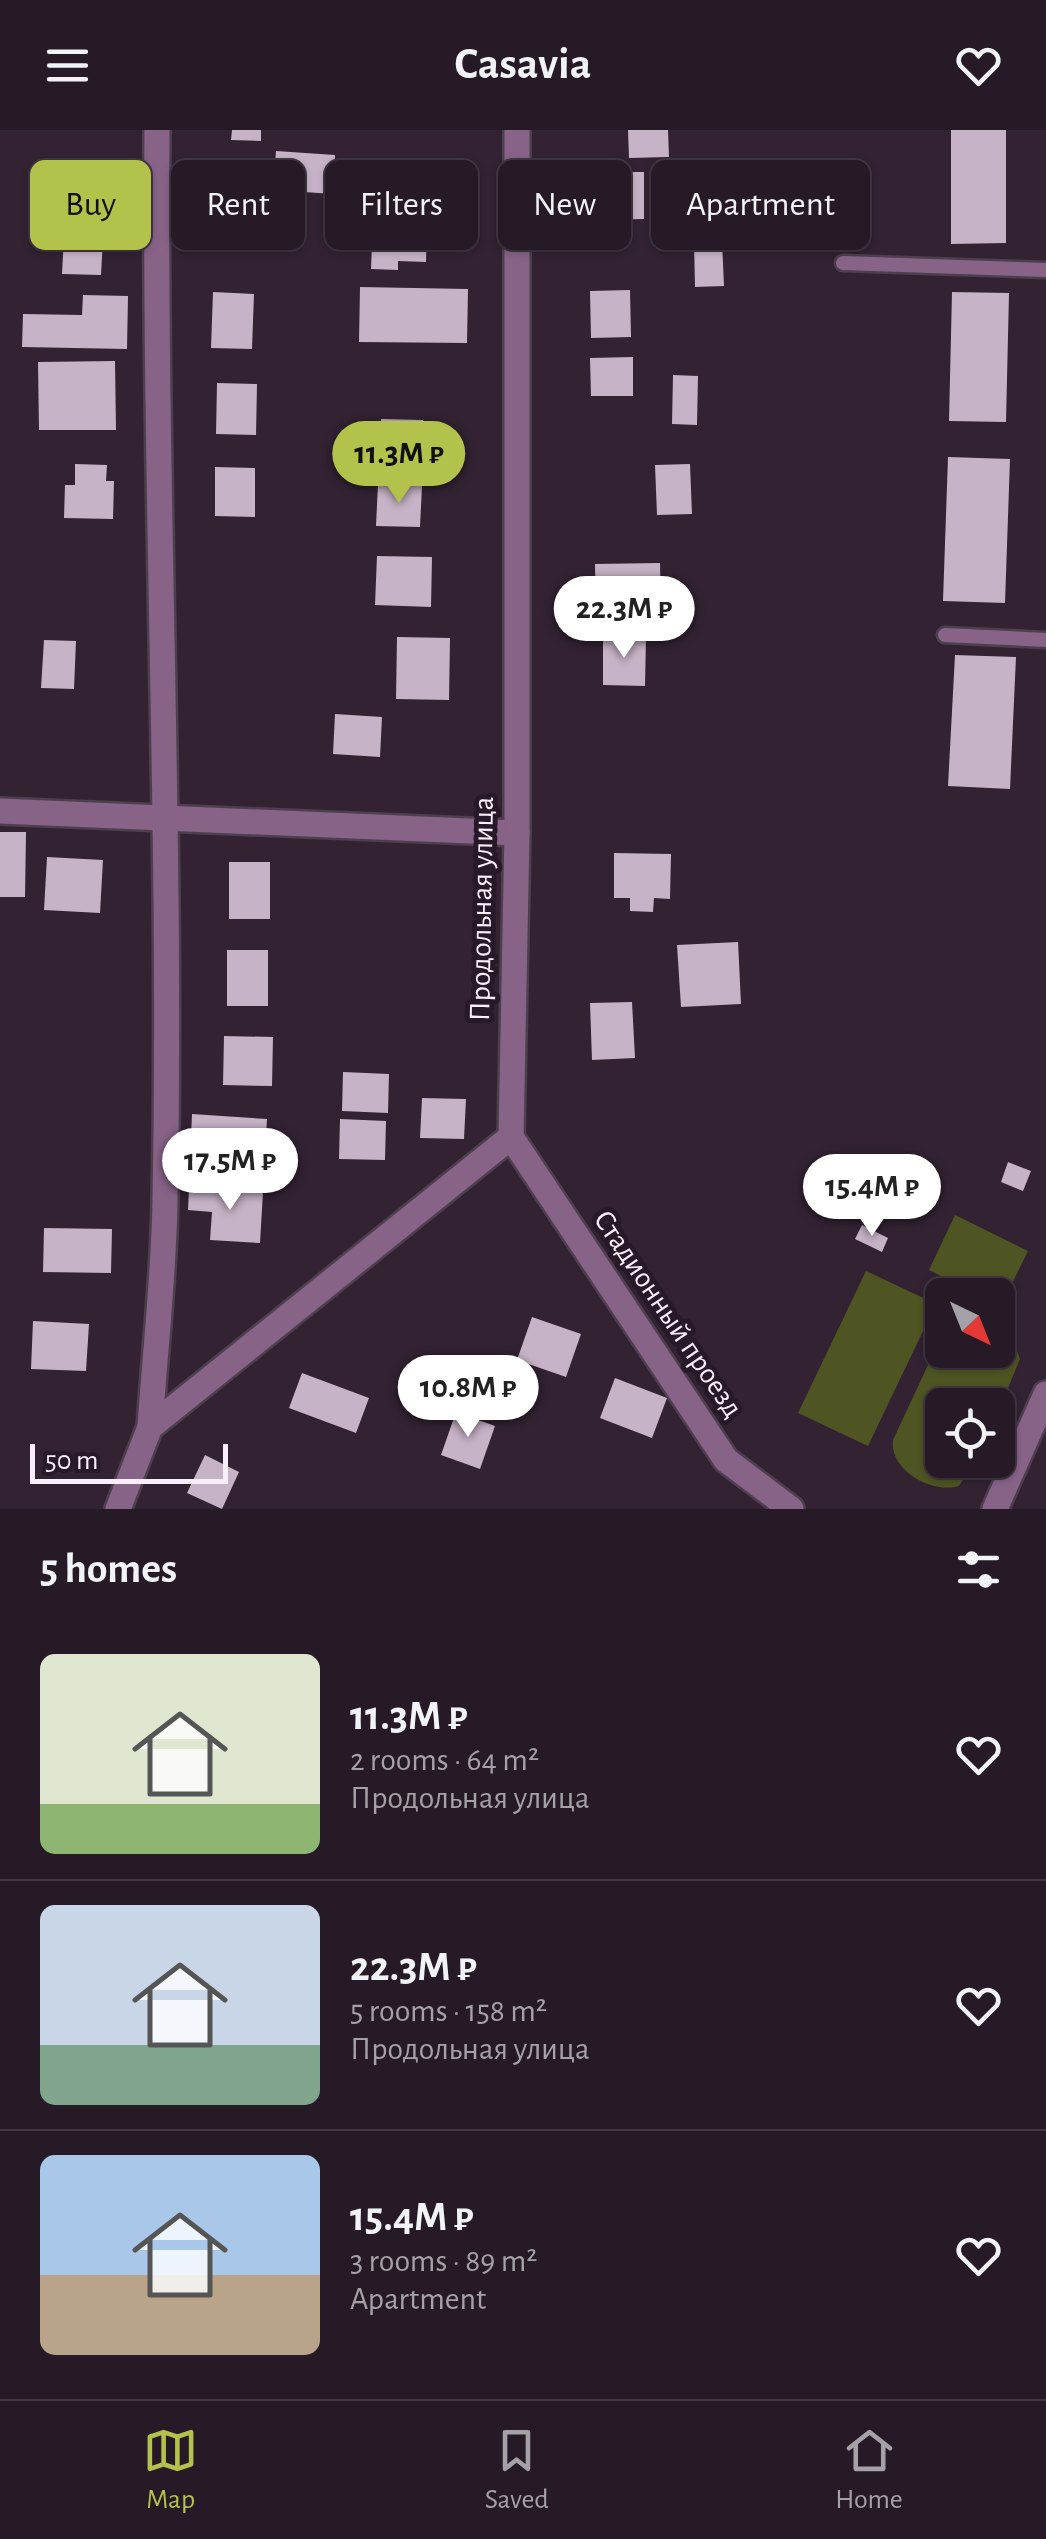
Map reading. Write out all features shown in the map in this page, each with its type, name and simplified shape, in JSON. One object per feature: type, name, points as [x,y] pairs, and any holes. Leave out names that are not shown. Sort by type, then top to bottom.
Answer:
[{"type":"street","points":[[117,1508],[150,1427],[165,1203],[157,130]]},
{"type":"street","name":"Продольная улица","points":[[511,1137],[517,833],[517,130]]},
{"type":"street","points":[[0,811],[517,833]]},
{"type":"street","points":[[150,1427],[511,1137]]},
{"type":"street","name":"Стадионный проезд","points":[[511,1137],[726,1460],[791,1509]]},
{"type":"street","points":[[995,1509],[1046,1394]]},
{"type":"lane","points":[[843,263],[1046,270]]},
{"type":"lane","points":[[945,634],[1046,640]]},
{"type":"green space","points":[[955,1215],[1028,1251],[1015,1278],[945,1278],[929,1270]]},
{"type":"green space","points":[[866,1271],[925,1299],[925,1327],[868,1446],[798,1413]]},
{"type":"green space","points":[[1016,1348],[1020,1359],[1008,1388],[925,1388],[925,1478],[964,1478],[959,1486],[937,1486],[914,1477],[898,1461],[893,1440],[927,1368],[1015,1368]]},
{"type":"building","points":[[232,130],[261,130],[261,141],[231,140]]},
{"type":"building","points":[[628,130],[668,130],[669,157],[629,158]]},
{"type":"building","points":[[951,130],[1006,130],[1006,243],[951,244]]},
{"type":"building","points":[[276,151],[335,155],[335,160],[325,160],[325,193],[305,192],[305,160],[275,160]]},
{"type":"building","points":[[631,172],[644,172],[644,219],[631,219]]},
{"type":"building","points":[[63,250],[102,250],[101,275],[62,274]]},
{"type":"building","points":[[372,250],[426,250],[426,262],[398,261],[398,270],[371,269]]},
{"type":"building","points":[[694,250],[722,250],[724,286],[695,287]]},
{"type":"building","points":[[360,287],[468,289],[467,343],[359,342]]},
{"type":"building","points":[[630,290],[631,337],[591,338],[590,291]]},
{"type":"building","points":[[213,292],[254,294],[252,349],[211,348]]},
{"type":"building","points":[[952,292],[1009,293],[1006,422],[949,421]]},
{"type":"building","points":[[83,295],[128,296],[127,349],[22,347],[23,314],[82,315]]},
{"type":"building","points":[[633,357],[633,396],[591,396],[590,358]]},
{"type":"building","points":[[115,361],[116,430],[39,430],[38,362]]},
{"type":"building","points":[[673,375],[698,376],[697,425],[672,424]]},
{"type":"building","points":[[217,383],[257,384],[256,435],[216,434]]},
{"type":"building","points":[[381,419],[423,420],[421,452],[380,450]]},
{"type":"building","points":[[948,457],[1010,459],[1005,603],[943,601]]},
{"type":"building","points":[[75,464],[107,465],[106,481],[114,481],[113,519],[64,518],[65,485],[75,485]]},
{"type":"building","points":[[690,464],[692,514],[657,515],[655,465]]},
{"type":"building","points":[[215,467],[255,468],[255,517],[215,516]]},
{"type":"building","points":[[378,484],[422,486],[420,527],[376,526]]},
{"type":"building","points":[[377,556],[432,557],[431,607],[375,605]]},
{"type":"building","points":[[660,563],[661,615],[596,616],[595,564]]},
{"type":"building","points":[[603,636],[646,637],[645,686],[603,685]]},
{"type":"building","points":[[397,637],[450,638],[449,700],[396,699]]},
{"type":"building","points":[[44,640],[76,641],[74,689],[41,688]]},
{"type":"building","points":[[955,655],[1016,657],[1010,789],[948,786]]},
{"type":"building","points":[[335,714],[382,717],[380,757],[333,754]]},
{"type":"building","points":[[0,832],[26,832],[25,897],[0,897]]},
{"type":"building","points":[[614,853],[671,854],[670,899],[654,898],[653,912],[630,911],[630,898],[614,898]]},
{"type":"building","points":[[47,857],[103,860],[100,913],[44,910]]},
{"type":"building","points":[[229,862],[270,862],[270,919],[229,919]]},
{"type":"building","points":[[738,942],[741,1004],[681,1007],[677,945]]},
{"type":"building","points":[[227,950],[268,950],[268,1006],[227,1006]]},
{"type":"building","points":[[632,1002],[635,1058],[592,1060],[590,1003]]},
{"type":"building","points":[[224,1036],[273,1037],[272,1086],[223,1085]]},
{"type":"building","points":[[343,1072],[389,1074],[388,1113],[342,1111]]},
{"type":"building","points":[[422,1098],[466,1099],[464,1139],[420,1138]]},
{"type":"building","points":[[192,1114],[267,1119],[264,1169],[214,1166],[216,1138],[191,1136]]},
{"type":"building","points":[[340,1119],[386,1121],[385,1160],[339,1159]]},
{"type":"building","points":[[1008,1162],[1031,1171],[1023,1191],[1001,1182]]},
{"type":"building","points":[[189,1188],[263,1192],[260,1243],[210,1240],[212,1212],[188,1210]]},
{"type":"building","points":[[862,1225],[888,1238],[882,1252],[855,1239]]},
{"type":"building","points":[[44,1228],[112,1229],[111,1273],[43,1272]]},
{"type":"building","points":[[532,1317],[581,1334],[566,1377],[517,1360]]},
{"type":"building","points":[[33,1321],[89,1324],[86,1371],[31,1369]]},
{"type":"building","points":[[302,1373],[369,1398],[356,1433],[289,1408]]},
{"type":"building","points":[[615,1378],[667,1398],[652,1438],[600,1418]]},
{"type":"building","points":[[456,1412],[495,1426],[480,1469],[441,1455]]},
{"type":"building","points":[[205,1455],[239,1472],[222,1509],[187,1493]]}]
